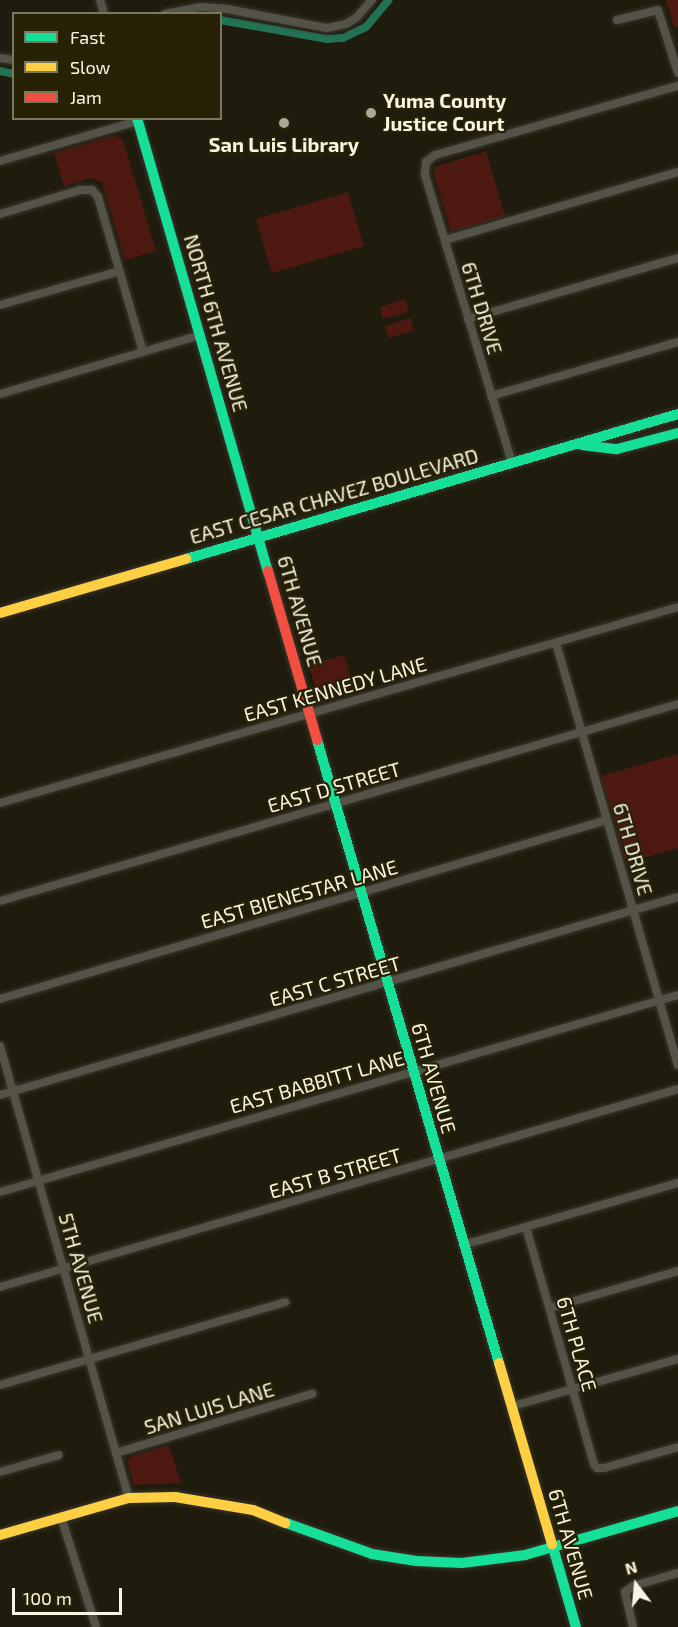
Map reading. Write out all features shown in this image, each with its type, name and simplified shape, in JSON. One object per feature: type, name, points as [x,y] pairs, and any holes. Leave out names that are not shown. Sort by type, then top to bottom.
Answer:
[{"type":"main road","name":"NORTH 6TH AVENUE","points":[[137,120],[260,537]]},
{"type":"main road","name":"EAST CESAR CHAVEZ BOULEVARD","points":[[0,613],[678,414]]},
{"type":"main road","points":[[574,445],[617,448],[678,433]]},
{"type":"main road","name":"6TH AVENUE","points":[[260,537],[463,1245],[513,1406],[576,1627]]},
{"type":"main road","points":[[0,1535],[129,1498],[175,1497],[232,1505],[270,1515],[354,1549],[416,1561],[462,1563],[492,1560],[554,1547],[678,1511]]},
{"type":"street","points":[[175,12],[201,7],[227,9],[327,28],[346,24],[357,18],[372,0]]},
{"type":"street","points":[[617,20],[658,10],[678,73]]},
{"type":"street","name":"6TH DRIVE","points":[[512,463],[425,174],[426,162],[435,155],[678,86]]},
{"type":"street","points":[[0,161],[137,120]]},
{"type":"street","points":[[445,240],[678,172]]},
{"type":"street","points":[[0,214],[80,190],[92,190],[98,197],[143,352]]},
{"type":"street","points":[[468,319],[678,258]]},
{"type":"street","points":[[0,306],[119,271]]},
{"type":"street","points":[[0,394],[201,335]]},
{"type":"street","points":[[492,396],[678,342]]},
{"type":"street","name":"EAST KENNEDY LANE","points":[[0,803],[678,607]]},
{"type":"street","name":"6TH DRIVE","points":[[556,643],[678,1065]]},
{"type":"street","name":"EAST D STREET","points":[[0,901],[678,704]]},
{"type":"street","name":"EAST BIENESTAR LANE","points":[[0,999],[607,820]]},
{"type":"street","name":"EAST C STREET","points":[[0,1095],[388,984],[678,897]]},
{"type":"street","name":"EAST BABBITT LANE","points":[[0,1192],[678,995]]},
{"type":"street","name":"5TH AVENUE","points":[[0,1046],[129,1498]]},
{"type":"street","name":"EAST B STREET","points":[[0,1287],[678,1089]]},
{"type":"street","points":[[463,1245],[678,1183]]},
{"type":"street","name":"6TH PLACE","points":[[526,1227],[591,1457],[597,1468],[678,1447]]},
{"type":"street","points":[[550,1308],[678,1271]]},
{"type":"street","points":[[0,1385],[285,1302]]},
{"type":"street","points":[[513,1406],[678,1359]]},
{"type":"street","name":"SAN LUIS LANE","points":[[116,1453],[312,1394]]},
{"type":"street","points":[[0,1472],[59,1455]]},
{"type":"street","points":[[61,1517],[96,1627]]},
{"type":"street","points":[[633,1627],[626,1592],[633,1586],[678,1574]]},
{"type":"shaded area","points":[[666,0],[678,0],[678,26],[674,28]]},
{"type":"shaded area","points":[[115,135],[123,140],[156,251],[125,260],[102,182],[89,178],[64,187],[54,153]]},
{"type":"shaded area","points":[[486,151],[505,216],[451,232],[434,174],[435,167]]},
{"type":"shaded area","points":[[348,192],[364,246],[272,273],[256,219]]},
{"type":"shaded area","points":[[405,299],[409,312],[383,319],[380,307]]},
{"type":"shaded area","points":[[411,318],[414,331],[389,338],[385,326]]},
{"type":"shaded area","points":[[344,655],[355,694],[324,701],[318,697],[309,665]]},
{"type":"shaded area","points":[[678,754],[678,848],[626,863],[601,776]]},
{"type":"shaded area","points":[[169,1445],[181,1483],[134,1485],[127,1462],[131,1456]]},
{"type":"waterway","points":[[222,20],[327,39],[343,38],[366,27],[389,0]]},
{"type":"waterway","points":[[0,71],[12,74]]},
{"type":"traffic: fast","points":[[138,120],[268,571]]},
{"type":"traffic: fast","points":[[186,559],[678,414]]},
{"type":"traffic: fast","points":[[582,445],[617,449],[678,433]]},
{"type":"traffic: fast","points":[[317,740],[499,1363]]},
{"type":"traffic: fast","points":[[286,1523],[372,1554],[416,1561],[462,1563],[525,1555],[678,1511]]},
{"type":"traffic: fast","points":[[552,1544],[576,1627]]},
{"type":"traffic: slow","points":[[0,613],[186,559]]},
{"type":"traffic: slow","points":[[499,1363],[552,1544]]},
{"type":"traffic: slow","points":[[0,1535],[129,1498],[175,1497],[253,1510],[286,1523]]},
{"type":"traffic: jam","points":[[268,571],[317,740]]},
{"type":"place","name":"Yuma County Justice Court","points":[[371,113]]},
{"type":"place","name":"San Luis Library","points":[[284,123]]}]
